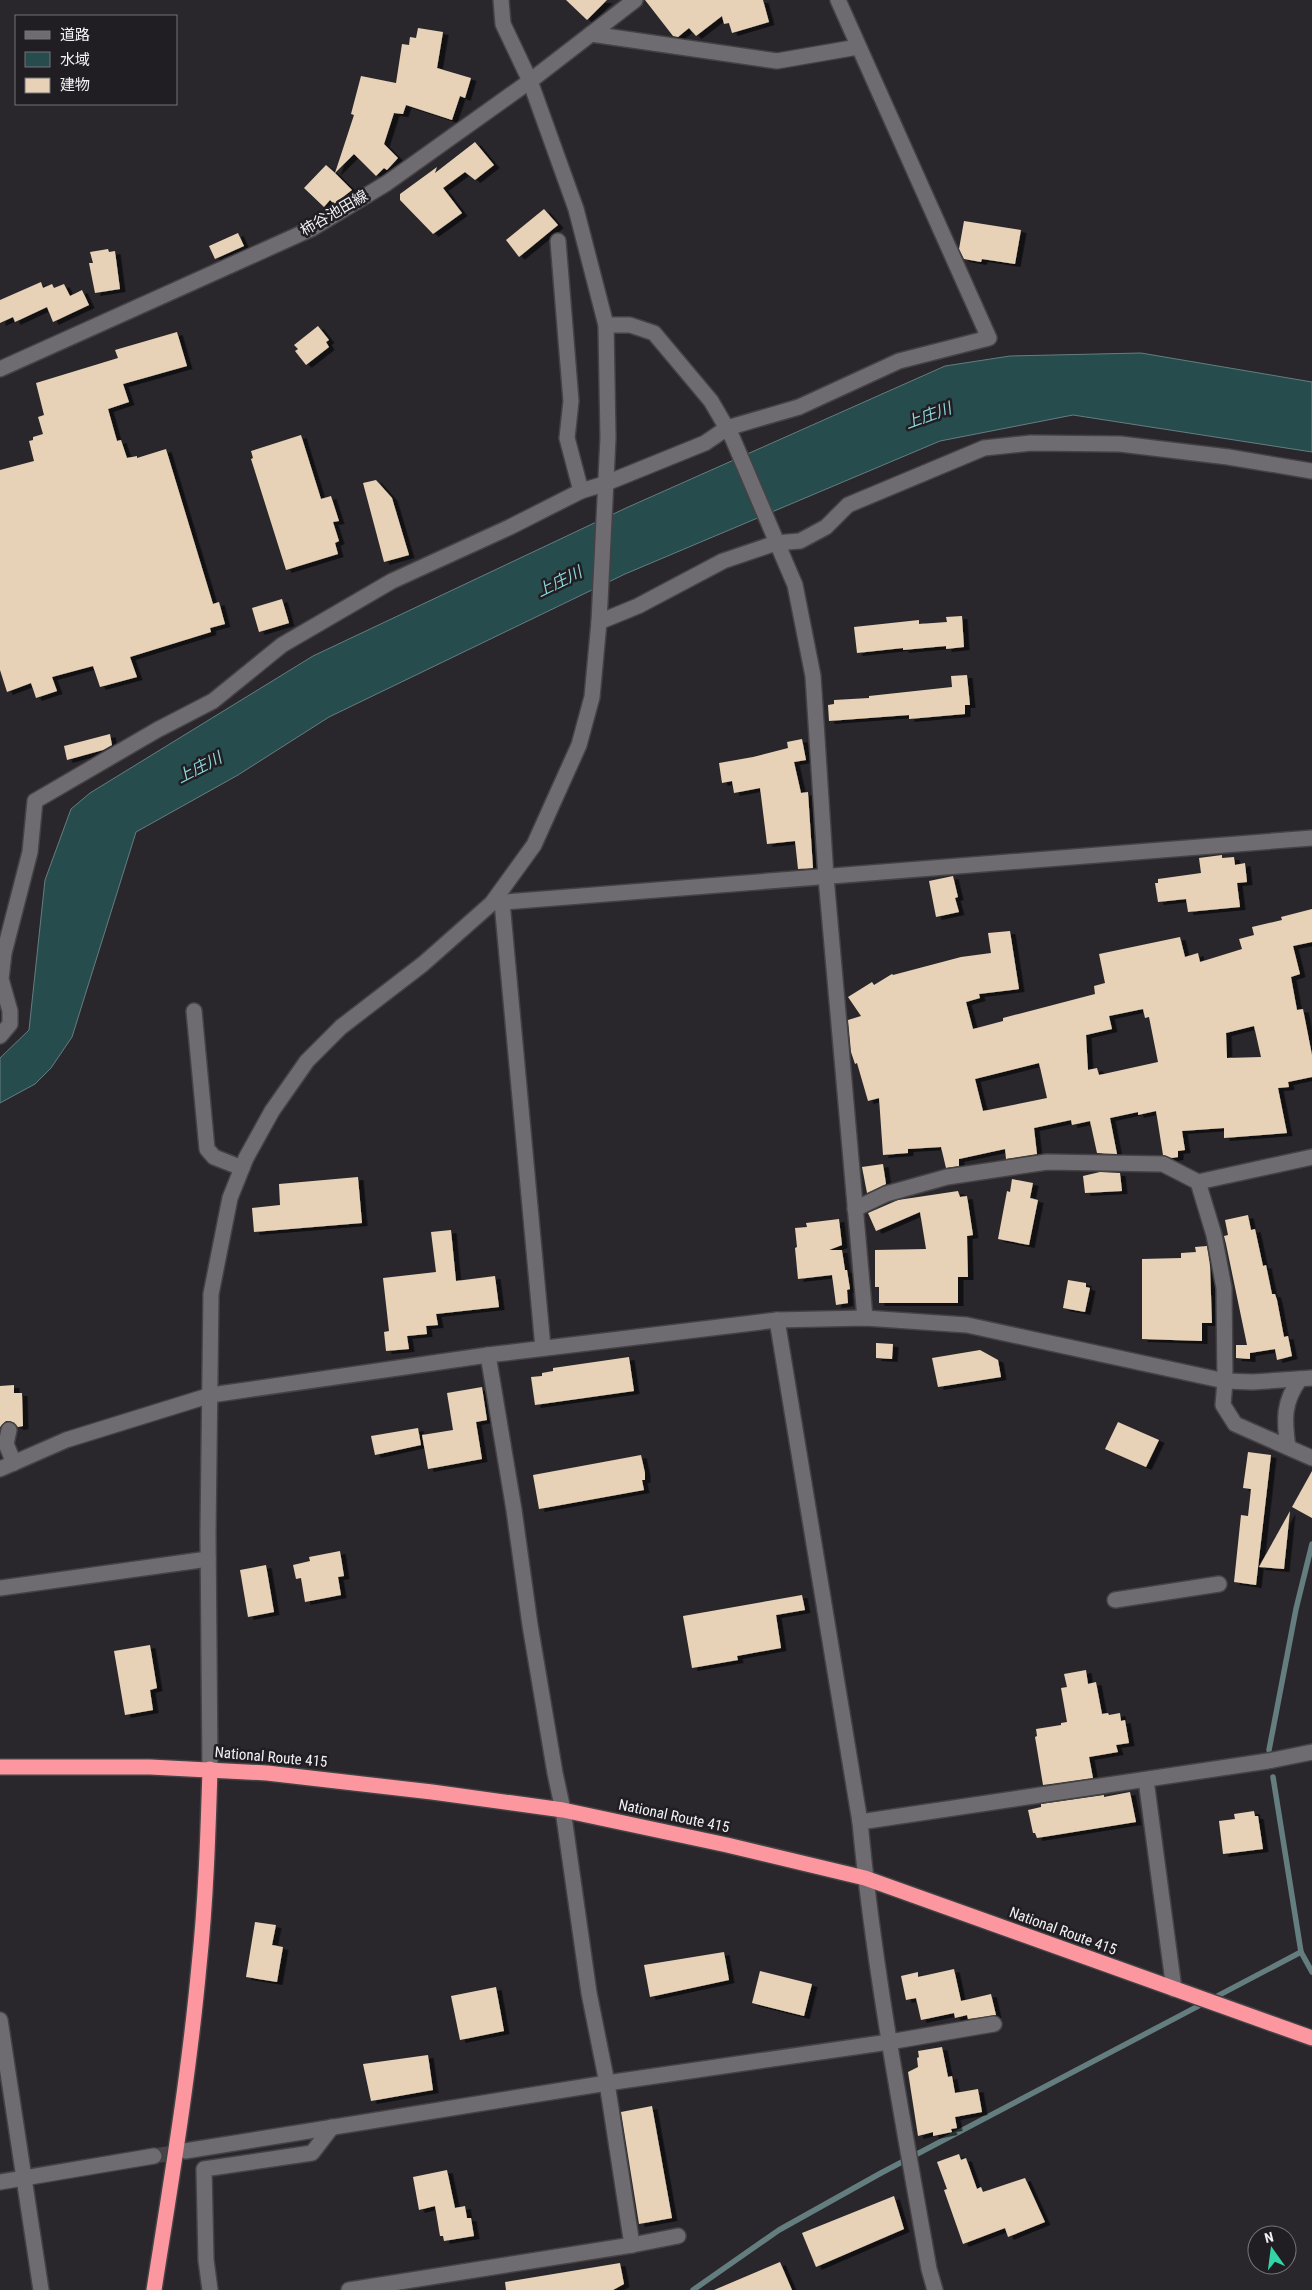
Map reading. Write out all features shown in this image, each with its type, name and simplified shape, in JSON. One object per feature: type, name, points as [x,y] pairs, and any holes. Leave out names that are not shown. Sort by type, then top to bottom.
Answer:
[{"type":"highway","name":"National Route 415","points":[[0,1767],[210,1769],[353,1782],[563,1810],[727,1845],[865,1878],[1312,2038]]},
{"type":"highway","points":[[154,2290],[181,2122],[199,1967],[204,1910],[210,1769]]},
{"type":"street","points":[[210,1769],[208,1559],[211,1294],[230,1198],[242,1168],[272,1111],[306,1061],[341,1027],[423,964],[497,902],[534,846],[579,745],[592,697],[599,622],[604,484],[608,438],[606,325],[576,209],[530,81],[503,24],[501,0]]},
{"type":"street","name":"柿谷池田線","points":[[0,369],[311,229],[387,183],[530,81],[635,0]]},
{"type":"street","points":[[0,1036],[10,1024],[10,1011],[1,979],[4,953],[30,852],[35,801],[157,730],[213,702],[282,645],[392,581],[510,527],[581,490],[604,484],[730,432],[799,407],[898,361],[989,338],[838,0]]},
{"type":"street","points":[[591,34],[777,60],[858,47]]},
{"type":"street","points":[[558,241],[571,401],[567,438],[581,490]]},
{"type":"street","points":[[606,325],[630,325],[654,333],[711,401],[730,432],[795,585],[813,676],[826,877],[865,1318]]},
{"type":"street","points":[[599,622],[638,606],[723,561],[776,543],[800,541],[826,527],[848,505],[967,455],[994,447],[1031,442],[1120,444],[1228,457],[1312,471]]},
{"type":"street","points":[[497,902],[1312,838]]},
{"type":"street","points":[[497,902],[543,1348]]},
{"type":"street","points":[[194,1011],[207,1149],[214,1157],[242,1168]]},
{"type":"street","points":[[856,1209],[886,1194],[947,1177],[1047,1162],[1163,1164],[1198,1182],[1312,1157]]},
{"type":"street","points":[[1198,1182],[1214,1236],[1224,1288],[1225,1381],[1223,1406],[1235,1424],[1312,1458]]},
{"type":"street","points":[[9,1430],[6,1444],[7,1466],[66,1440],[211,1395],[488,1355],[776,1320],[865,1318],[967,1326],[1225,1381],[1253,1382],[1306,1379]]},
{"type":"street","points":[[776,1320],[860,1822],[865,1878],[889,2042],[929,2269],[935,2290]]},
{"type":"street","points":[[488,1355],[514,1510],[530,1626],[563,1810],[589,1993],[607,2083],[632,2244]]},
{"type":"street","points":[[1288,1447],[1285,1416],[1291,1392],[1306,1379]]},
{"type":"street","points":[[0,1588],[208,1559]]},
{"type":"street","points":[[1115,1600],[1219,1584]]},
{"type":"street","points":[[860,1822],[1146,1780],[1268,1761],[1312,1752]]},
{"type":"street","points":[[1146,1780],[1174,1989]]},
{"type":"street","points":[[0,2020],[41,2290]]},
{"type":"street","points":[[184,2151],[607,2083],[889,2042],[994,2024]]},
{"type":"street","points":[[210,2290],[206,2260],[204,2169],[312,2153],[332,2127]]},
{"type":"street","points":[[0,2182],[154,2156]]},
{"type":"street","points":[[349,2290],[678,2236]]},
{"type":"water","name":"上庄川","points":[[1141,353],[1312,382],[1312,452],[1073,415],[940,441],[625,574],[329,717],[238,775],[136,832],[72,1037],[51,1068],[35,1084],[0,1103],[0,1058],[29,1030],[45,880],[71,809],[90,793],[313,656],[626,508],[945,366],[1010,356]]},
{"type":"building","points":[[566,0],[607,0],[587,20]]},
{"type":"building","points":[[645,0],[763,0],[769,22],[732,33],[729,23],[724,24],[722,16],[696,36],[689,28],[678,37],[673,36]]},
{"type":"building","points":[[418,28],[443,32],[437,68],[471,78],[465,98],[460,96],[452,120],[406,105],[403,114],[394,113],[384,144],[398,158],[387,170],[384,168],[376,176],[354,154],[335,173],[354,115],[351,114],[361,76],[396,83],[402,44],[409,45],[410,37],[416,38]]},
{"type":"building","points":[[475,142],[494,165],[475,180],[465,172],[443,188],[462,213],[433,234],[400,200],[400,194],[437,167],[435,173]]},
{"type":"building","points":[[326,165],[352,190],[334,204],[330,200],[324,207],[304,188]]},
{"type":"building","points":[[544,209],[558,225],[519,257],[506,240]]},
{"type":"building","points":[[964,221],[1021,230],[1015,264],[982,259],[981,262],[964,259],[959,249]]},
{"type":"building","points":[[238,233],[244,246],[215,259],[209,246]]},
{"type":"building","points":[[108,249],[109,252],[115,251],[120,289],[95,293],[89,263],[93,263],[90,252]]},
{"type":"building","points":[[41,282],[43,288],[52,284],[54,288],[64,284],[70,296],[82,290],[89,305],[53,322],[47,307],[15,322],[13,317],[0,323],[0,300]]},
{"type":"building","points":[[318,326],[329,340],[326,342],[329,347],[306,365],[295,351],[298,349],[294,345]]},
{"type":"building","points":[[177,332],[187,366],[123,384],[129,402],[108,409],[117,441],[121,440],[127,458],[137,456],[137,458],[166,449],[213,604],[219,602],[225,624],[210,628],[211,632],[130,657],[137,677],[100,687],[93,666],[52,677],[57,691],[36,698],[31,683],[7,692],[0,670],[0,470],[34,461],[29,441],[33,440],[33,437],[43,434],[38,417],[44,415],[36,383],[118,358],[115,350]]},
{"type":"building","points":[[301,435],[321,499],[331,496],[339,521],[333,522],[339,541],[335,543],[338,554],[286,570],[251,459],[253,458],[251,451]]},
{"type":"building","points":[[376,480],[392,498],[409,555],[384,562],[363,483]]},
{"type":"building","points":[[282,599],[289,623],[259,632],[252,608]]},
{"type":"building","points":[[962,616],[964,647],[946,649],[946,646],[903,650],[903,648],[857,653],[854,627],[919,620],[919,624],[947,622],[946,617]]},
{"type":"building","points":[[967,675],[970,705],[965,705],[965,714],[909,719],[909,715],[829,721],[828,705],[834,704],[834,700],[869,698],[869,696],[952,687],[951,676]]},
{"type":"building","points":[[110,734],[112,745],[103,750],[67,760],[64,746]]},
{"type":"building","points":[[802,739],[806,760],[794,762],[801,793],[808,792],[813,868],[798,869],[795,841],[767,844],[760,788],[734,793],[732,781],[722,783],[719,763],[788,748],[787,742]]},
{"type":"building","points":[[1222,855],[1222,858],[1234,857],[1235,865],[1245,863],[1247,882],[1237,883],[1240,907],[1188,912],[1186,899],[1158,902],[1155,883],[1158,883],[1158,879],[1201,873],[1199,858]]},
{"type":"building","points":[[953,876],[958,897],[955,898],[959,912],[936,917],[929,881]]},
{"type":"building","points":[[1312,909],[1312,942],[1293,946],[1300,974],[1291,977],[1297,1010],[1303,1009],[1312,1055],[1312,1077],[1288,1082],[1289,1087],[1278,1088],[1287,1133],[1224,1138],[1224,1128],[1182,1131],[1185,1150],[1178,1151],[1178,1157],[1172,1158],[1163,1155],[1156,1111],[1138,1115],[1138,1112],[1110,1118],[1117,1154],[1097,1153],[1090,1121],[1072,1125],[1071,1120],[1034,1128],[1037,1154],[1006,1159],[1005,1149],[959,1159],[959,1166],[946,1168],[941,1147],[908,1149],[908,1153],[883,1155],[879,1098],[868,1101],[857,1063],[855,1064],[851,1052],[848,1020],[861,1016],[848,997],[872,982],[874,985],[892,974],[961,957],[991,953],[988,933],[1010,931],[1019,989],[979,994],[980,998],[966,1002],[973,1029],[1003,1021],[1003,1018],[1095,994],[1094,986],[1105,983],[1099,954],[1180,937],[1185,957],[1198,953],[1200,962],[1242,949],[1239,939],[1254,935],[1252,927],[1282,920],[1281,917]],"holes":[[[1143,1009],[1145,1018],[1149,1017],[1158,1062],[1099,1075],[1097,1068],[1088,1070],[1086,1035],[1112,1029],[1109,1016]],[[1254,1026],[1261,1057],[1227,1058],[1226,1033]],[[1039,1063],[1047,1098],[983,1111],[975,1079]]]},
{"type":"building","points":[[883,1164],[886,1184],[867,1193],[862,1167]]},
{"type":"building","points":[[1100,1172],[1120,1173],[1122,1191],[1085,1193],[1083,1176]]},
{"type":"building","points":[[358,1177],[362,1223],[254,1232],[252,1208],[280,1205],[279,1184]]},
{"type":"building","points":[[1012,1179],[1033,1183],[1030,1198],[1038,1200],[1029,1245],[998,1239],[1007,1191],[1010,1192]]},
{"type":"building","points":[[958,1191],[960,1197],[967,1196],[973,1235],[967,1236],[968,1277],[958,1277],[958,1303],[879,1303],[879,1287],[875,1287],[875,1250],[926,1249],[920,1212],[876,1231],[868,1213],[898,1200]]},
{"type":"building","points":[[1248,1215],[1251,1230],[1255,1229],[1263,1266],[1266,1265],[1272,1294],[1275,1294],[1277,1300],[1284,1337],[1288,1336],[1292,1356],[1277,1360],[1275,1349],[1250,1353],[1250,1359],[1236,1358],[1236,1345],[1247,1345],[1224,1236],[1228,1235],[1225,1220]]},
{"type":"building","points":[[839,1219],[842,1245],[829,1250],[842,1250],[850,1289],[847,1290],[848,1303],[836,1305],[832,1275],[798,1279],[795,1228],[807,1227],[806,1223]]},
{"type":"building","points":[[451,1230],[456,1281],[495,1276],[499,1307],[436,1314],[438,1325],[426,1326],[427,1334],[407,1336],[409,1349],[386,1351],[384,1332],[389,1331],[383,1278],[436,1272],[431,1232]]},
{"type":"building","points":[[1207,1246],[1210,1266],[1212,1323],[1202,1323],[1202,1341],[1142,1339],[1142,1259],[1181,1258],[1181,1253],[1196,1252],[1195,1247]]},
{"type":"building","points":[[1068,1280],[1086,1283],[1086,1287],[1090,1288],[1085,1312],[1063,1308]]},
{"type":"building","points":[[876,1343],[893,1344],[892,1359],[876,1358]]},
{"type":"building","points":[[980,1350],[998,1360],[1001,1377],[938,1387],[932,1358]]},
{"type":"building","points":[[629,1357],[634,1391],[535,1405],[531,1377],[542,1376],[542,1373],[553,1371],[553,1368]]},
{"type":"building","points":[[14,1385],[14,1393],[22,1393],[23,1426],[18,1427],[10,1421],[6,1421],[0,1427],[0,1386]]},
{"type":"building","points":[[482,1387],[487,1420],[476,1422],[482,1459],[428,1469],[422,1435],[453,1430],[447,1393]]},
{"type":"building","points":[[1118,1422],[1159,1440],[1146,1467],[1105,1449]]},
{"type":"building","points":[[418,1428],[421,1445],[375,1455],[371,1436]]},
{"type":"building","points":[[1248,1452],[1271,1455],[1256,1585],[1234,1582],[1241,1515],[1248,1516],[1251,1489],[1243,1488]]},
{"type":"building","points":[[641,1455],[645,1473],[645,1480],[642,1480],[644,1490],[539,1509],[533,1475]]},
{"type":"building","points":[[1312,1471],[1312,1518],[1292,1507]]},
{"type":"building","points":[[1290,1511],[1284,1569],[1259,1567]]},
{"type":"building","points":[[340,1551],[344,1576],[338,1577],[341,1595],[305,1602],[301,1578],[296,1579],[293,1565],[310,1561],[309,1557]]},
{"type":"building","points":[[266,1565],[274,1612],[248,1617],[240,1570]]},
{"type":"building","points":[[802,1595],[805,1610],[776,1615],[781,1648],[737,1656],[738,1660],[692,1668],[683,1616]]},
{"type":"building","points":[[150,1645],[157,1688],[150,1690],[153,1710],[125,1715],[114,1651]]},
{"type":"building","points":[[1086,1670],[1088,1684],[1096,1682],[1102,1714],[1120,1713],[1121,1721],[1125,1720],[1129,1743],[1116,1745],[1118,1752],[1089,1757],[1093,1778],[1043,1785],[1035,1737],[1037,1736],[1036,1729],[1061,1725],[1061,1723],[1067,1722],[1061,1688],[1067,1687],[1064,1674]]},
{"type":"building","points":[[1130,1792],[1136,1822],[1037,1838],[1035,1833],[1033,1833],[1028,1810],[1041,1807],[1041,1804]]},
{"type":"building","points":[[1254,1811],[1255,1816],[1258,1816],[1263,1849],[1223,1854],[1219,1821],[1235,1819],[1234,1814]]},
{"type":"building","points":[[255,1922],[276,1925],[272,1945],[283,1947],[277,1982],[246,1977]]},
{"type":"building","points":[[724,1952],[729,1980],[650,1997],[644,1965]]},
{"type":"building","points":[[954,1969],[961,2001],[991,1994],[996,2015],[968,2019],[967,2015],[955,2018],[954,2013],[921,2020],[916,1998],[906,2000],[901,1976],[918,1972],[918,1977]]},
{"type":"building","points":[[760,1971],[812,1984],[804,2016],[752,2003]]},
{"type":"building","points":[[496,1987],[504,2031],[460,2040],[451,1996]]},
{"type":"building","points":[[942,2047],[948,2077],[952,2076],[955,2093],[978,2089],[982,2112],[955,2117],[957,2128],[951,2129],[952,2132],[933,2136],[933,2132],[918,2136],[908,2072],[918,2067],[918,2051]]},
{"type":"building","points":[[428,2055],[433,2090],[371,2101],[363,2064]]},
{"type":"building","points":[[652,2106],[672,2218],[639,2224],[621,2112]]},
{"type":"building","points":[[959,2154],[961,2160],[966,2158],[977,2189],[981,2187],[983,2192],[1025,2178],[1045,2222],[1008,2237],[1005,2228],[963,2244],[944,2190],[947,2189],[937,2162]]},
{"type":"building","points":[[447,2170],[455,2208],[465,2206],[467,2218],[471,2218],[474,2236],[444,2241],[443,2236],[440,2236],[435,2206],[419,2210],[413,2177]]},
{"type":"building","points":[[894,2196],[904,2229],[816,2267],[802,2233]]},
{"type":"building","points":[[780,2262],[792,2290],[714,2290]]},
{"type":"building","points":[[620,2263],[624,2284],[613,2290],[506,2290],[505,2282]]},
{"type":"waterway","points":[[1269,1750],[1296,1609],[1312,1544]]},
{"type":"waterway","points":[[1273,1777],[1301,1952],[1312,1972]]},
{"type":"waterway","points":[[693,2290],[779,2230],[881,2173],[1301,1952]]},
{"type":"tunnel","points":[[154,2156],[185,2151]]}]
